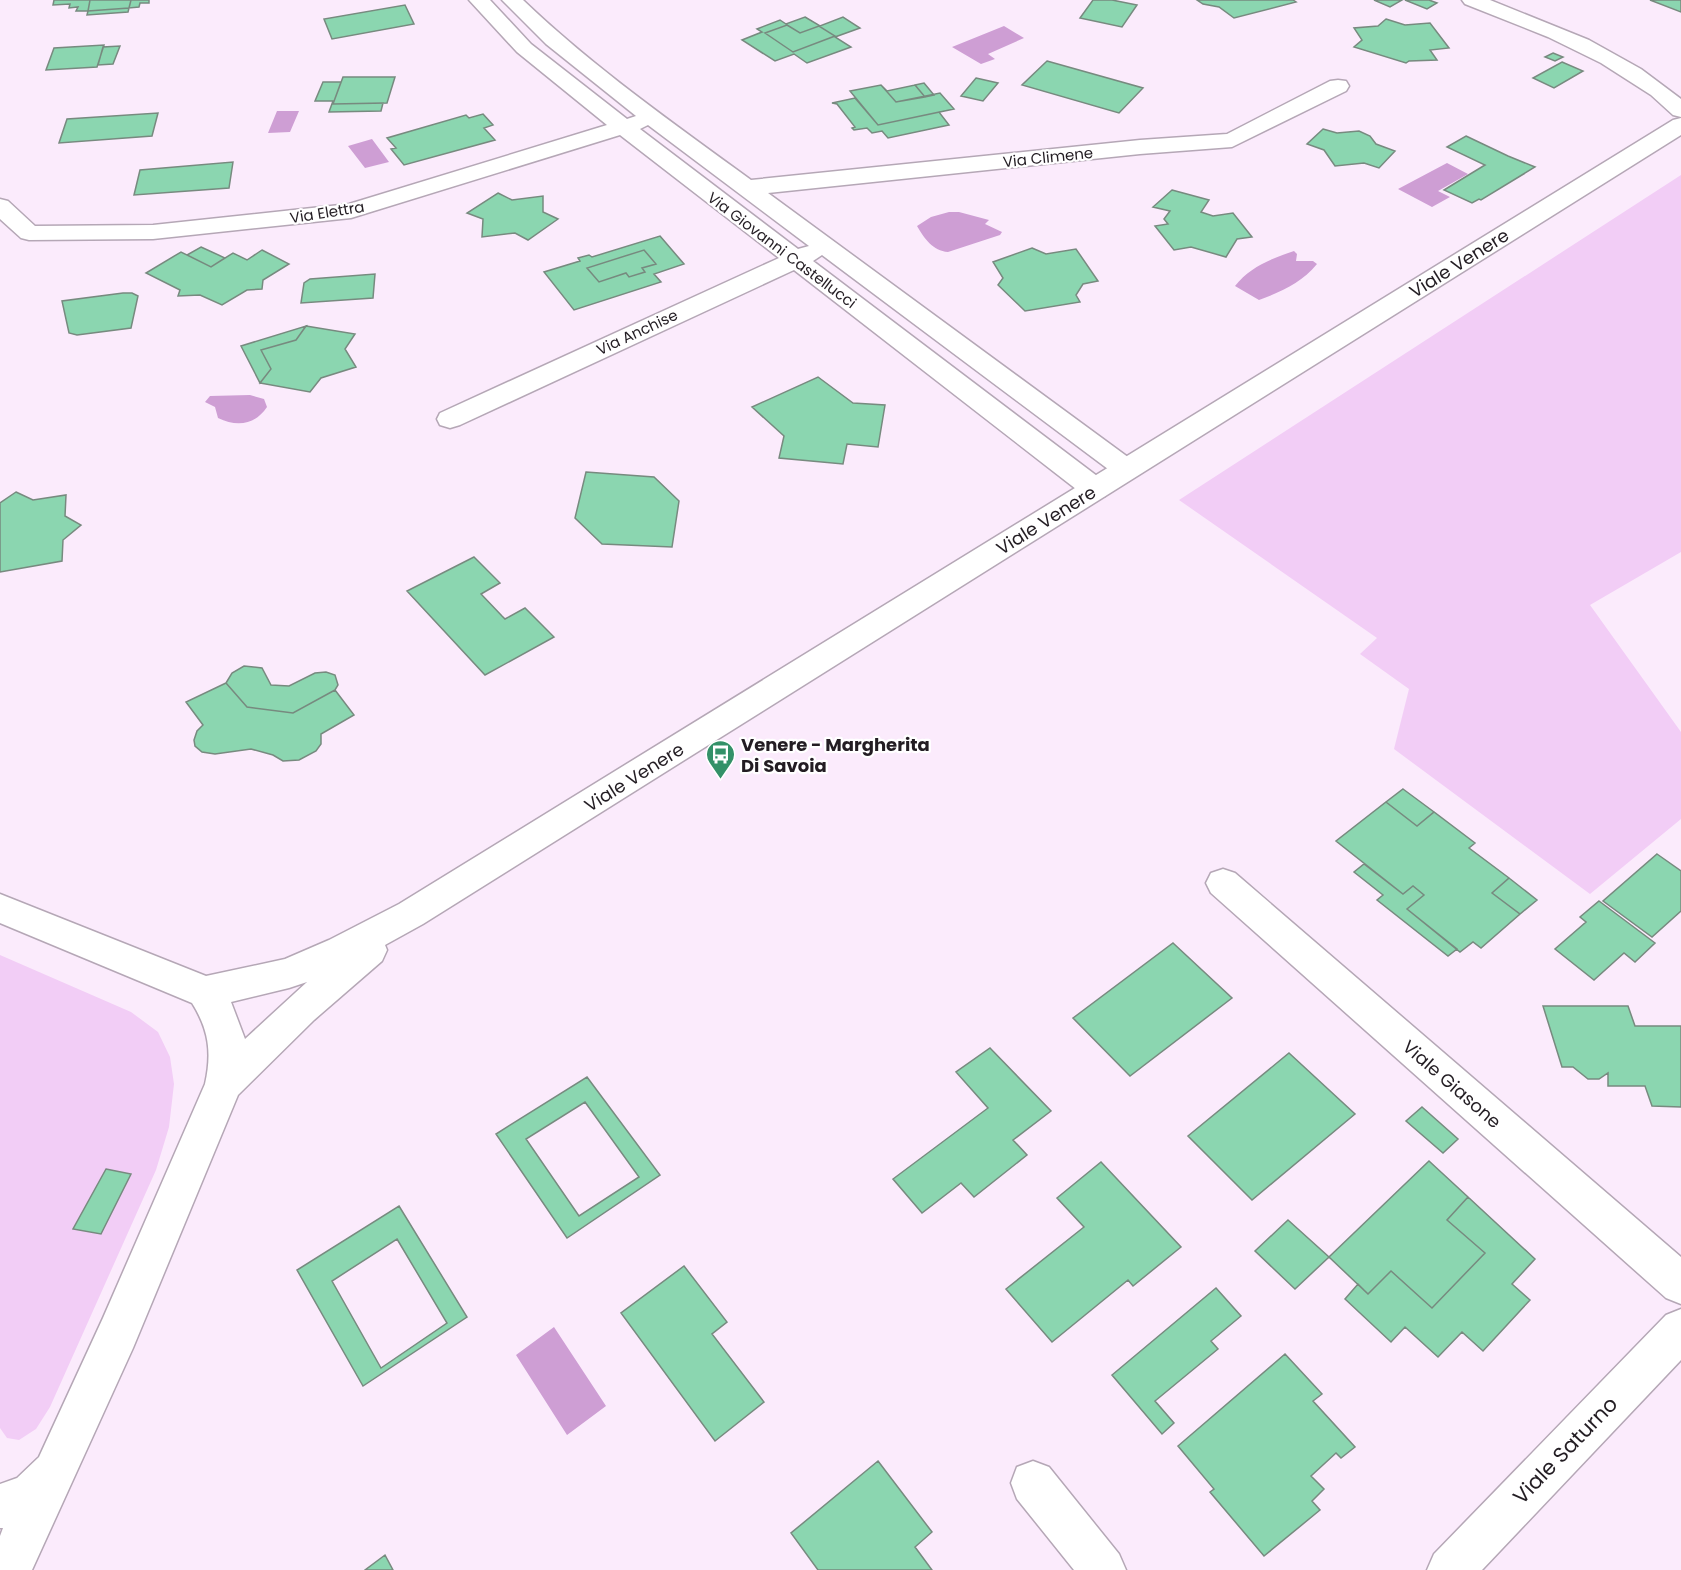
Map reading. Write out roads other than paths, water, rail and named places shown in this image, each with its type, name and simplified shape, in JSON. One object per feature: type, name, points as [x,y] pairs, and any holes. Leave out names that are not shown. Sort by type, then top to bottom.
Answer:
[{"type":"street","name":"Via Giovanni Castellucci","points":[[478,0],[524,48],[623,128],[1095,489]]},
{"type":"street","name":"Via Giovanni Castellucci","points":[[512,0],[553,40],[652,118],[1126,470]]},
{"type":"street","points":[[1472,0],[1609,57],[1639,76],[1681,110]]},
{"type":"street","name":"Via Climene","points":[[745,188],[1140,147],[1232,140],[1338,86]]},
{"type":"street","name":"Via Elettra","points":[[0,206],[29,233],[153,232],[351,211],[652,118]]},
{"type":"street","name":"Viale Venere","points":[[411,914],[1681,125]]},
{"type":"street","name":"Via Anchise","points":[[450,419],[824,247]]},
{"type":"street","name":"Viale Giasone","points":[[1223,883],[1681,1284]]},
{"type":"street","points":[[0,908],[205,992],[221,1015],[229,1048],[229,1067],[224,1084],[55,1473],[9,1558]]},
{"type":"street","points":[[205,992],[289,973],[342,951],[411,914]]},
{"type":"street","points":[[224,1084],[301,1009],[411,914]]},
{"type":"street","name":"Viale Saturno","points":[[1450,1570],[1681,1330]]},
{"type":"street","points":[[0,1506],[20,1503],[35,1494],[55,1473]]},
{"type":"street","points":[[1033,1483],[1103,1570]]},
{"type":"place","name":"Venere - Margherita Di Savoia","points":[[720,780]]}]
